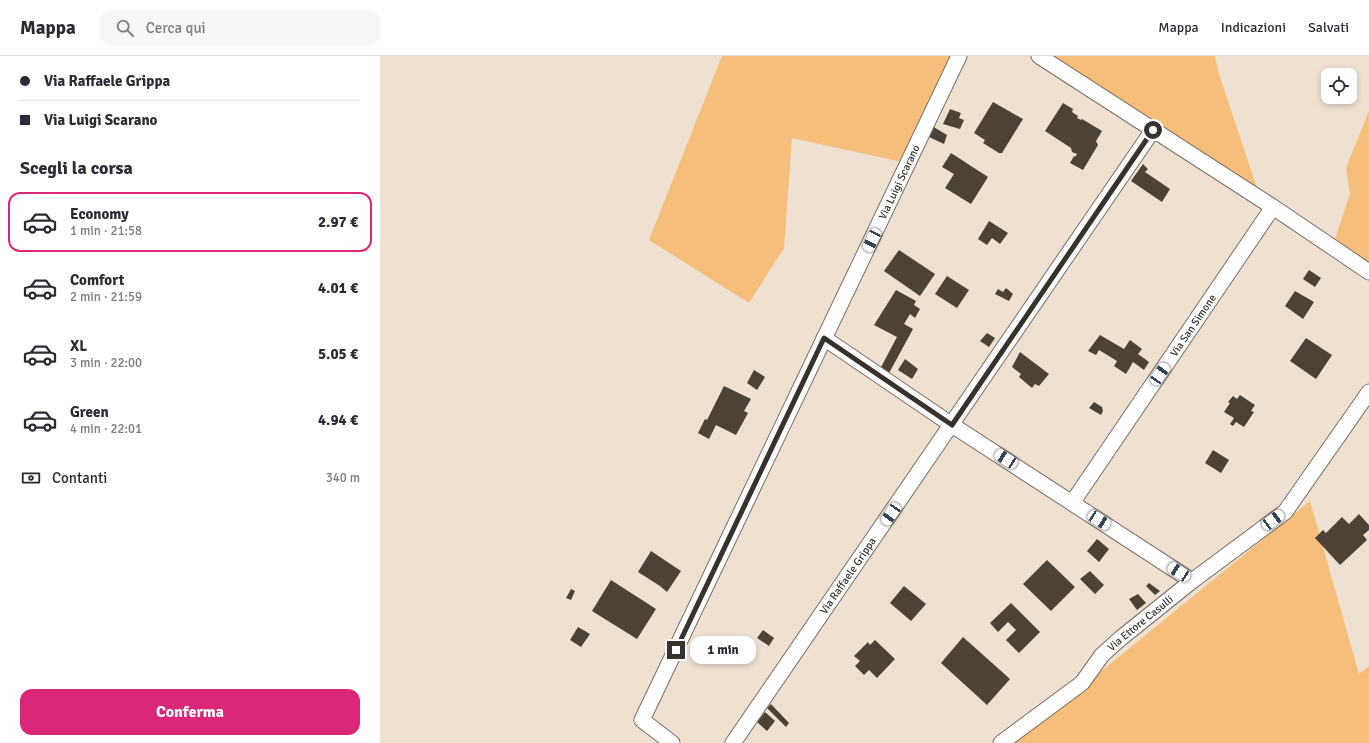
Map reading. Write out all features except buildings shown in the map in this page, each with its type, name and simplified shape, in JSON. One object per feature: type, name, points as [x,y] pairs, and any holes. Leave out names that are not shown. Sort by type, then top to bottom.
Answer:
[{"type":"street","name":"Via Luigi Scarano","points":[[672,743],[642,720],[959,56]]},
{"type":"street","points":[[1039,56],[1273,207],[1369,272]]},
{"type":"street","name":"Via Raffaele Grippa","points":[[733,743],[1153,130]]},
{"type":"street","name":"Via San Simone","points":[[1072,503],[1273,207]]},
{"type":"street","points":[[824,338],[952,425],[1192,580]]},
{"type":"street","name":"Via Ettore Casulli","points":[[1001,743],[1082,683],[1102,655],[1192,580],[1285,512],[1369,392]]},
{"type":"shaded area","points":[[722,56],[954,56],[902,162],[792,138],[784,248],[749,303],[649,240]]},
{"type":"shaded area","points":[[1045,56],[1215,56],[1218,71],[1259,194]]},
{"type":"shaded area","points":[[1369,111],[1369,266],[1334,242],[1350,194],[1346,168]]},
{"type":"shaded area","points":[[1310,501],[1359,674],[1369,666],[1369,743],[1013,743]]},
{"type":"route","points":[[676,650],[824,338],[952,425],[1153,130]]}]
